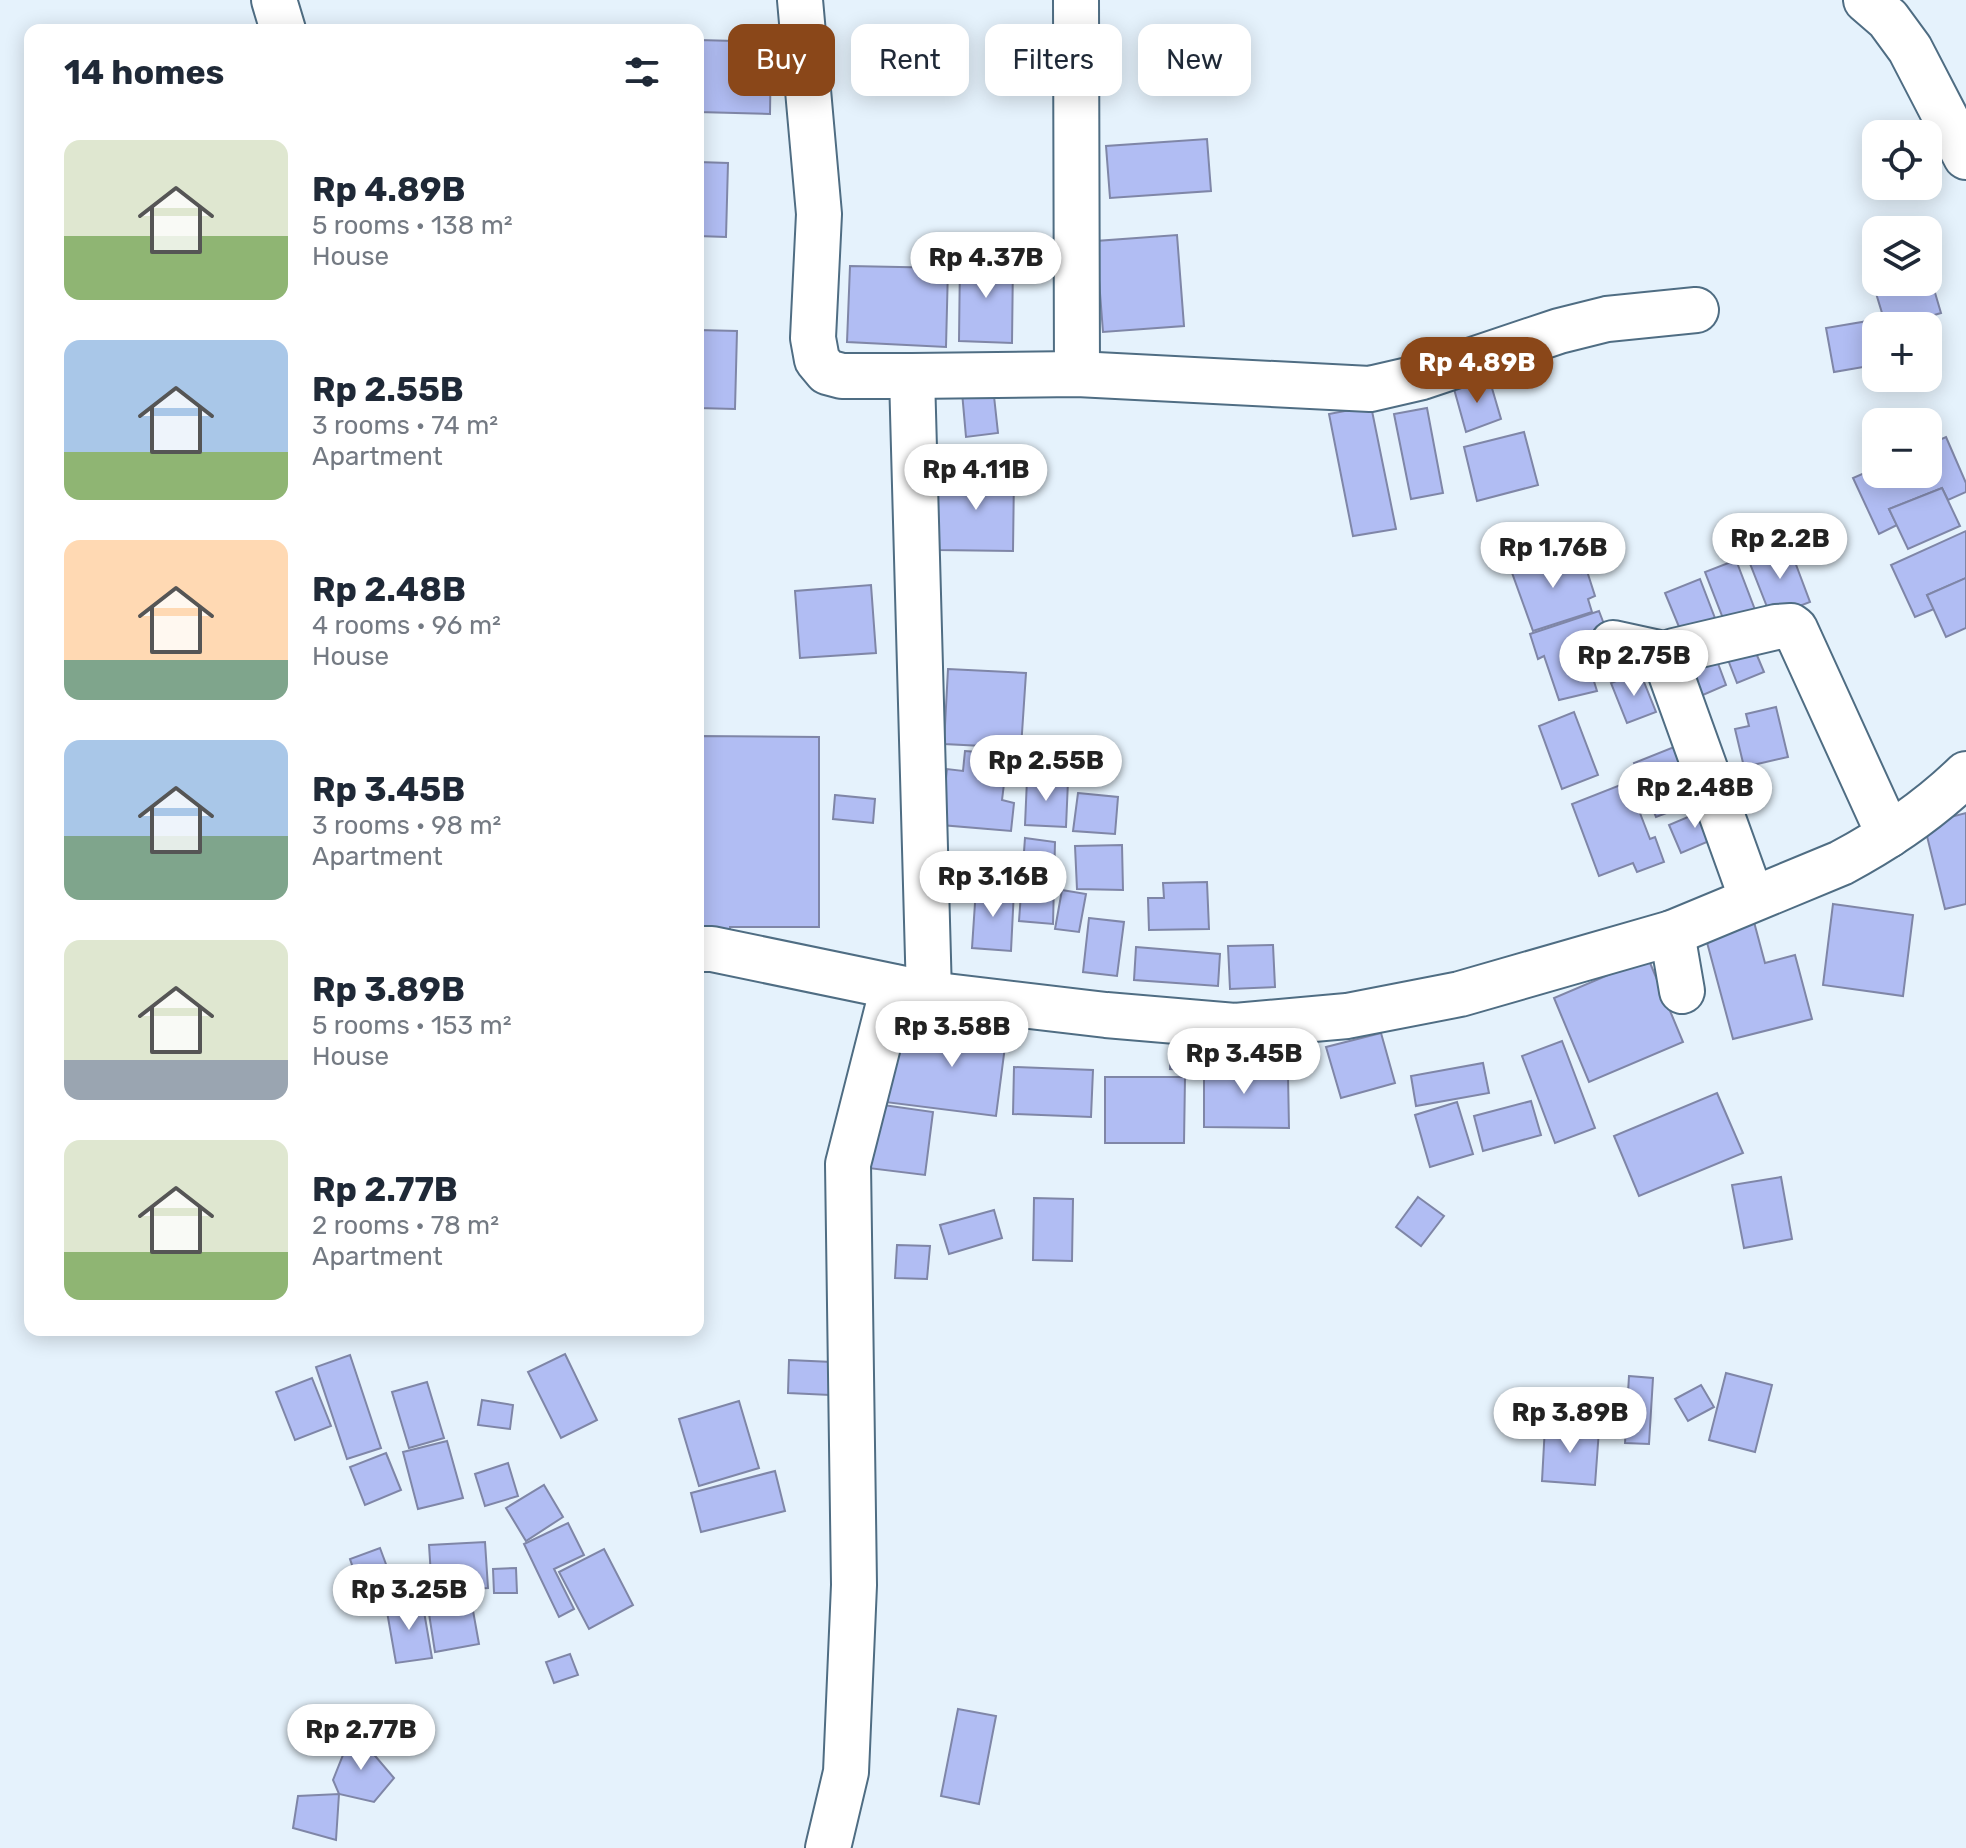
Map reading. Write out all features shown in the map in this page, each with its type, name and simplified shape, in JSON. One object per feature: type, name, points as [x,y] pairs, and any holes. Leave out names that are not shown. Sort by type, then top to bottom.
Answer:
[{"type":"street","points":[[274,0],[281,24]]},
{"type":"street","points":[[800,0],[819,214],[813,338],[817,360],[827,372],[842,376],[1077,374],[1370,389],[1422,377],[1559,331],[1607,319],[1696,310]]},
{"type":"street","points":[[1076,0],[1077,374]]},
{"type":"street","points":[[1866,0],[1888,19],[1910,49],[1966,157]]},
{"type":"street","points":[[828,1848],[846,1772],[854,1585],[848,1164],[911,990],[912,376]]},
{"type":"street","points":[[1613,643],[1668,655],[1776,627],[1791,626],[1795,629],[1876,843]]},
{"type":"street","points":[[1668,655],[1668,666],[1752,899]]},
{"type":"street","points":[[1790,670],[1876,843]]},
{"type":"street","points":[[704,949],[911,990],[1106,1015],[1235,1026],[1347,1016],[1460,994],[1672,933],[1841,863],[1941,798],[1966,774]]},
{"type":"street","points":[[1672,933],[1682,991]]},
{"type":"building","points":[[704,40],[728,41],[728,96],[770,96],[770,114],[704,112]]},
{"type":"building","points":[[1207,139],[1211,191],[1110,198],[1106,146]]},
{"type":"building","points":[[704,162],[728,163],[726,237],[704,236]]},
{"type":"building","points":[[1177,235],[1184,326],[1103,332],[1096,241]]},
{"type":"building","points":[[960,258],[1013,260],[1012,343],[959,341]]},
{"type":"building","points":[[850,266],[948,268],[946,347],[847,342]]},
{"type":"building","points":[[1877,296],[1936,296],[1941,312],[1882,312]]},
{"type":"building","points":[[1862,322],[1862,367],[1834,372],[1826,328]]},
{"type":"building","points":[[704,330],[737,331],[735,409],[704,408]]},
{"type":"building","points":[[1489,378],[1501,419],[1466,432],[1454,389]]},
{"type":"building","points":[[993,387],[998,433],[966,437],[962,392]]},
{"type":"building","points":[[1371,406],[1396,529],[1353,536],[1329,414]]},
{"type":"building","points":[[1427,408],[1443,493],[1411,499],[1394,414]]},
{"type":"building","points":[[1524,432],[1538,485],[1477,501],[1464,447]]},
{"type":"building","points":[[1946,437],[1966,483],[1966,492],[1948,500],[1942,488],[1942,439]]},
{"type":"building","points":[[938,473],[1014,474],[1013,551],[937,550]]},
{"type":"building","points":[[1862,474],[1862,488],[1942,488],[1889,509],[1897,525],[1879,534],[1853,478]]},
{"type":"building","points":[[1942,488],[1960,526],[1908,549],[1889,509]]},
{"type":"building","points":[[1966,531],[1966,578],[1927,595],[1934,609],[1915,617],[1891,565]]},
{"type":"building","points":[[1607,536],[1611,550],[1597,554],[1592,541]]},
{"type":"building","points":[[1789,546],[1810,602],[1771,617],[1749,561]]},
{"type":"building","points":[[1561,549],[1566,563],[1576,560],[1582,573],[1587,571],[1595,596],[1588,599],[1592,612],[1533,631],[1511,570]]},
{"type":"building","points":[[1736,560],[1757,615],[1726,626],[1705,572]]},
{"type":"building","points":[[1966,578],[1966,628],[1946,637],[1927,595]]},
{"type":"building","points":[[1700,579],[1718,626],[1684,639],[1665,593]]},
{"type":"building","points":[[871,585],[876,653],[800,658],[795,591]]},
{"type":"building","points":[[1599,611],[1607,632],[1581,640],[1597,691],[1559,700],[1544,656],[1538,659],[1530,634]]},
{"type":"building","points":[[1751,641],[1764,672],[1737,683],[1725,652]]},
{"type":"building","points":[[1713,650],[1726,685],[1696,698],[1680,663]]},
{"type":"building","points":[[948,669],[1026,673],[1021,748],[944,744]]},
{"type":"building","points":[[1640,672],[1656,712],[1627,723],[1611,683]]},
{"type":"building","points":[[1776,707],[1788,757],[1744,767],[1735,729],[1749,726],[1746,714]]},
{"type":"building","points":[[1574,712],[1598,775],[1562,789],[1539,726]]},
{"type":"building","points":[[704,736],[819,737],[819,927],[730,927],[730,932],[704,932]]},
{"type":"building","points":[[1679,745],[1701,800],[1656,817],[1634,763]]},
{"type":"building","points":[[965,751],[990,753],[988,774],[1005,776],[1002,800],[1014,803],[1011,831],[941,825],[947,769],[963,771]]},
{"type":"building","points":[[1027,779],[1068,781],[1066,827],[1025,825]]},
{"type":"building","points":[[1628,782],[1650,839],[1655,837],[1664,862],[1637,872],[1633,863],[1599,876],[1572,804]]},
{"type":"building","points":[[1078,793],[1118,797],[1115,834],[1073,831]]},
{"type":"building","points":[[835,795],[875,799],[873,823],[833,819]]},
{"type":"building","points":[[1709,808],[1721,836],[1681,853],[1669,825]]},
{"type":"building","points":[[1966,813],[1966,904],[1945,909],[1924,824]]},
{"type":"building","points":[[1025,838],[1055,842],[1053,924],[1019,921]]},
{"type":"building","points":[[1122,845],[1123,890],[1077,889],[1075,846]]},
{"type":"building","points":[[1207,882],[1209,929],[1149,930],[1148,898],[1164,898],[1163,883]]},
{"type":"building","points":[[976,888],[1014,890],[1011,951],[972,948]]},
{"type":"building","points":[[1062,890],[1086,894],[1079,932],[1055,929]]},
{"type":"building","points":[[1833,904],[1913,915],[1903,996],[1823,985]]},
{"type":"building","points":[[1089,918],[1124,922],[1117,976],[1083,972]]},
{"type":"building","points":[[1754,922],[1765,963],[1795,955],[1812,1019],[1733,1039],[1705,935]]},
{"type":"building","points":[[1273,945],[1275,987],[1230,989],[1228,946]]},
{"type":"building","points":[[1136,947],[1220,954],[1218,986],[1134,980]]},
{"type":"building","points":[[1648,958],[1683,1042],[1589,1082],[1554,998]]},
{"type":"building","points":[[943,1015],[1008,1023],[996,1116],[885,1102],[892,1046],[939,1052]]},
{"type":"building","points":[[1381,1033],[1395,1083],[1341,1098],[1326,1047]]},
{"type":"building","points":[[1562,1041],[1595,1128],[1555,1143],[1522,1056]]},
{"type":"building","points":[[1171,1045],[1199,1046],[1199,1071],[1170,1069]]},
{"type":"building","points":[[1204,1058],[1255,1058],[1255,1075],[1288,1075],[1289,1128],[1204,1127]]},
{"type":"building","points":[[1483,1063],[1489,1093],[1416,1106],[1411,1076]]},
{"type":"building","points":[[1014,1067],[1093,1070],[1091,1117],[1013,1114]]},
{"type":"building","points":[[1105,1077],[1185,1077],[1184,1143],[1105,1143]]},
{"type":"building","points":[[1717,1093],[1743,1153],[1639,1196],[1614,1136]]},
{"type":"building","points":[[1531,1101],[1541,1135],[1483,1151],[1474,1116]]},
{"type":"building","points":[[1457,1102],[1473,1154],[1430,1167],[1415,1115]]},
{"type":"building","points":[[876,1104],[933,1112],[925,1175],[868,1168]]},
{"type":"building","points":[[1781,1177],[1792,1239],[1744,1248],[1732,1185]]},
{"type":"building","points":[[1418,1197],[1444,1216],[1421,1246],[1396,1227]]},
{"type":"building","points":[[1034,1198],[1073,1199],[1072,1261],[1033,1260]]},
{"type":"building","points":[[994,1210],[1002,1238],[949,1254],[940,1225]]},
{"type":"building","points":[[897,1245],[930,1246],[927,1279],[895,1278]]},
{"type":"building","points":[[565,1354],[597,1420],[561,1438],[528,1372]]},
{"type":"building","points":[[350,1355],[381,1448],[347,1459],[316,1367]]},
{"type":"building","points":[[789,1360],[832,1362],[830,1395],[788,1393]]},
{"type":"building","points":[[1726,1373],[1772,1385],[1755,1452],[1709,1440]]},
{"type":"building","points":[[1629,1376],[1653,1378],[1649,1444],[1625,1443]]},
{"type":"building","points":[[312,1378],[331,1426],[295,1440],[276,1392]]},
{"type":"building","points":[[427,1382],[444,1438],[409,1448],[392,1392]]},
{"type":"building","points":[[1701,1385],[1714,1407],[1688,1421],[1675,1399]]},
{"type":"building","points":[[482,1400],[513,1405],[510,1429],[478,1425]]},
{"type":"building","points":[[739,1401],[759,1468],[699,1486],[679,1419]]},
{"type":"building","points":[[1545,1426],[1599,1430],[1595,1485],[1542,1481]]},
{"type":"building","points":[[447,1441],[463,1498],[418,1509],[403,1452]]},
{"type":"building","points":[[386,1453],[401,1490],[365,1505],[350,1467]]},
{"type":"building","points":[[508,1463],[518,1496],[485,1506],[475,1474]]},
{"type":"building","points":[[775,1471],[785,1511],[701,1532],[691,1493]]},
{"type":"building","points":[[544,1485],[563,1517],[526,1541],[506,1508]]},
{"type":"building","points":[[568,1523],[584,1555],[554,1569],[574,1609],[559,1617],[524,1544]]},
{"type":"building","points":[[485,1542],[488,1588],[432,1591],[429,1545]]},
{"type":"building","points":[[380,1548],[394,1586],[363,1597],[350,1559]]},
{"type":"building","points":[[604,1549],[633,1605],[589,1629],[559,1572]]},
{"type":"building","points":[[516,1568],[517,1593],[494,1593],[493,1569]]},
{"type":"building","points":[[470,1594],[479,1644],[435,1652],[427,1601]]},
{"type":"building","points":[[422,1600],[432,1658],[396,1663],[386,1606]]},
{"type":"building","points":[[570,1654],[578,1675],[554,1683],[546,1662]]},
{"type":"building","points":[[958,1709],[996,1716],[979,1804],[941,1796]]},
{"type":"building","points":[[353,1730],[394,1778],[374,1802],[339,1794],[333,1780]]},
{"type":"building","points":[[339,1794],[336,1840],[293,1828],[298,1796]]}]
